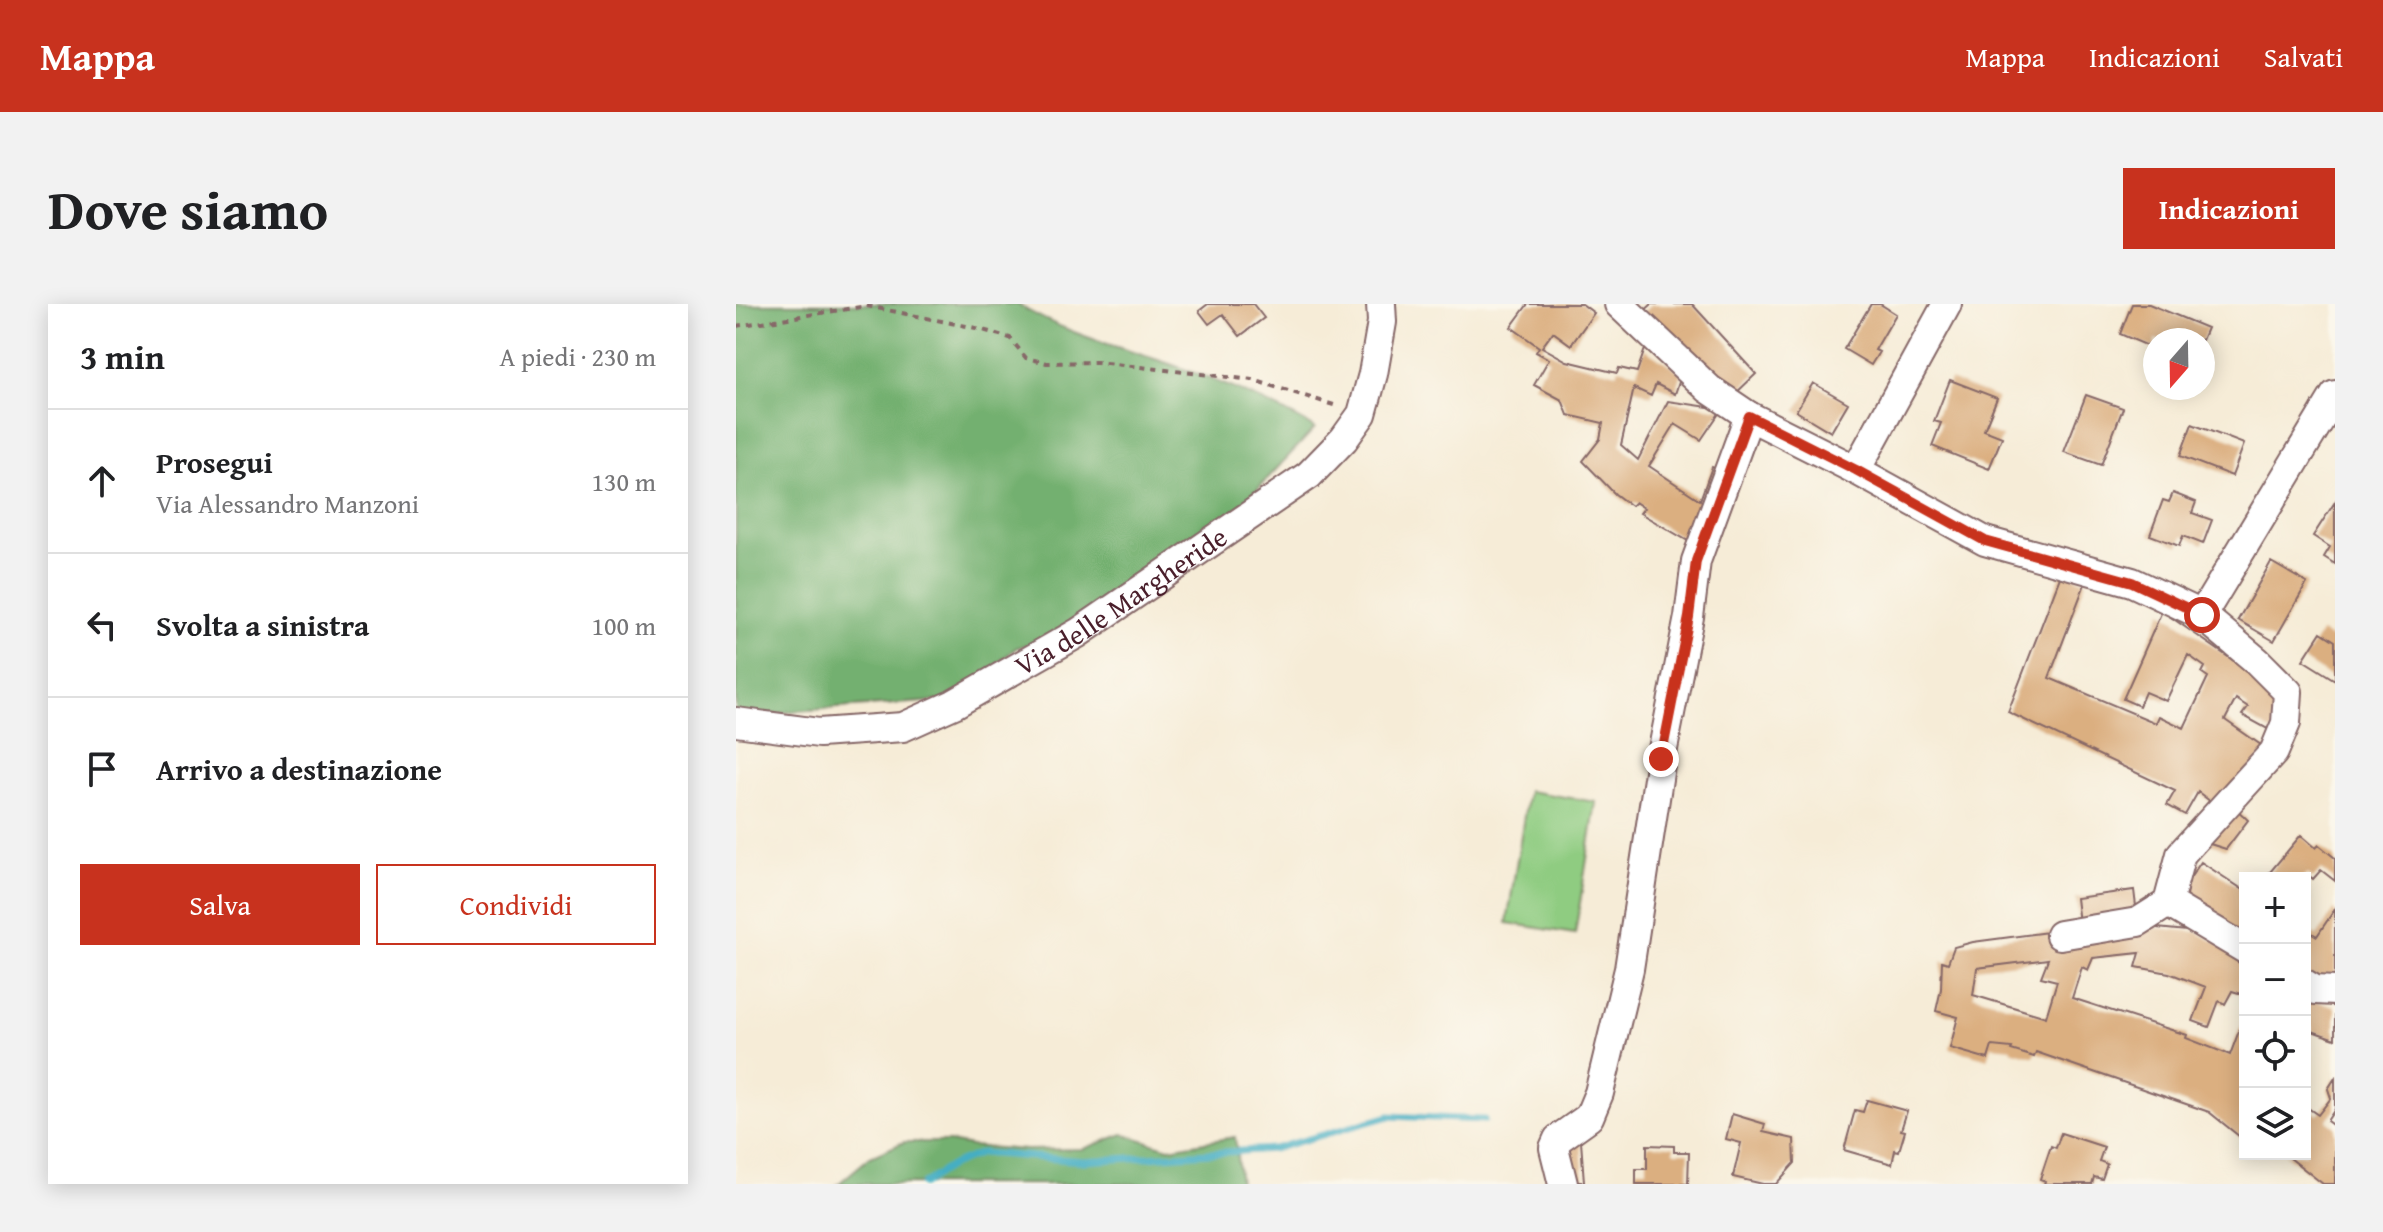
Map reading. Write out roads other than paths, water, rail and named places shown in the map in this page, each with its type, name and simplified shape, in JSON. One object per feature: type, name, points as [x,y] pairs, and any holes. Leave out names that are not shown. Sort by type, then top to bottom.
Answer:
[{"type":"street","name":"Via delle Margheride","points":[[736,722],[819,733],[903,727],[954,704],[1078,633],[1309,475],[1344,439],[1362,414],[1373,374],[1382,322],[1381,304]]},
{"type":"street","points":[[1619,304],[1709,389],[1749,416],[1985,541],[2132,582],[2202,615],[2257,661],[2288,692],[2286,723],[2274,752],[2181,854],[2168,903],[2138,922],[2060,935]]},
{"type":"street","points":[[1856,470],[1947,304]]},
{"type":"street","points":[[2202,615],[2335,395]]},
{"type":"street","points":[[1563,1184],[1554,1148],[1558,1139],[1589,1117],[1599,1093],[1629,969],[1661,759],[1689,617],[1696,561],[1749,416]]},
{"type":"street","points":[[2168,903],[2239,945]]},
{"type":"street","points":[[2311,988],[2335,991]]},
{"type":"waterway","points":[[923,1184],[952,1165],[981,1153],[1084,1161],[1273,1149],[1389,1116],[1484,1120]]}]
